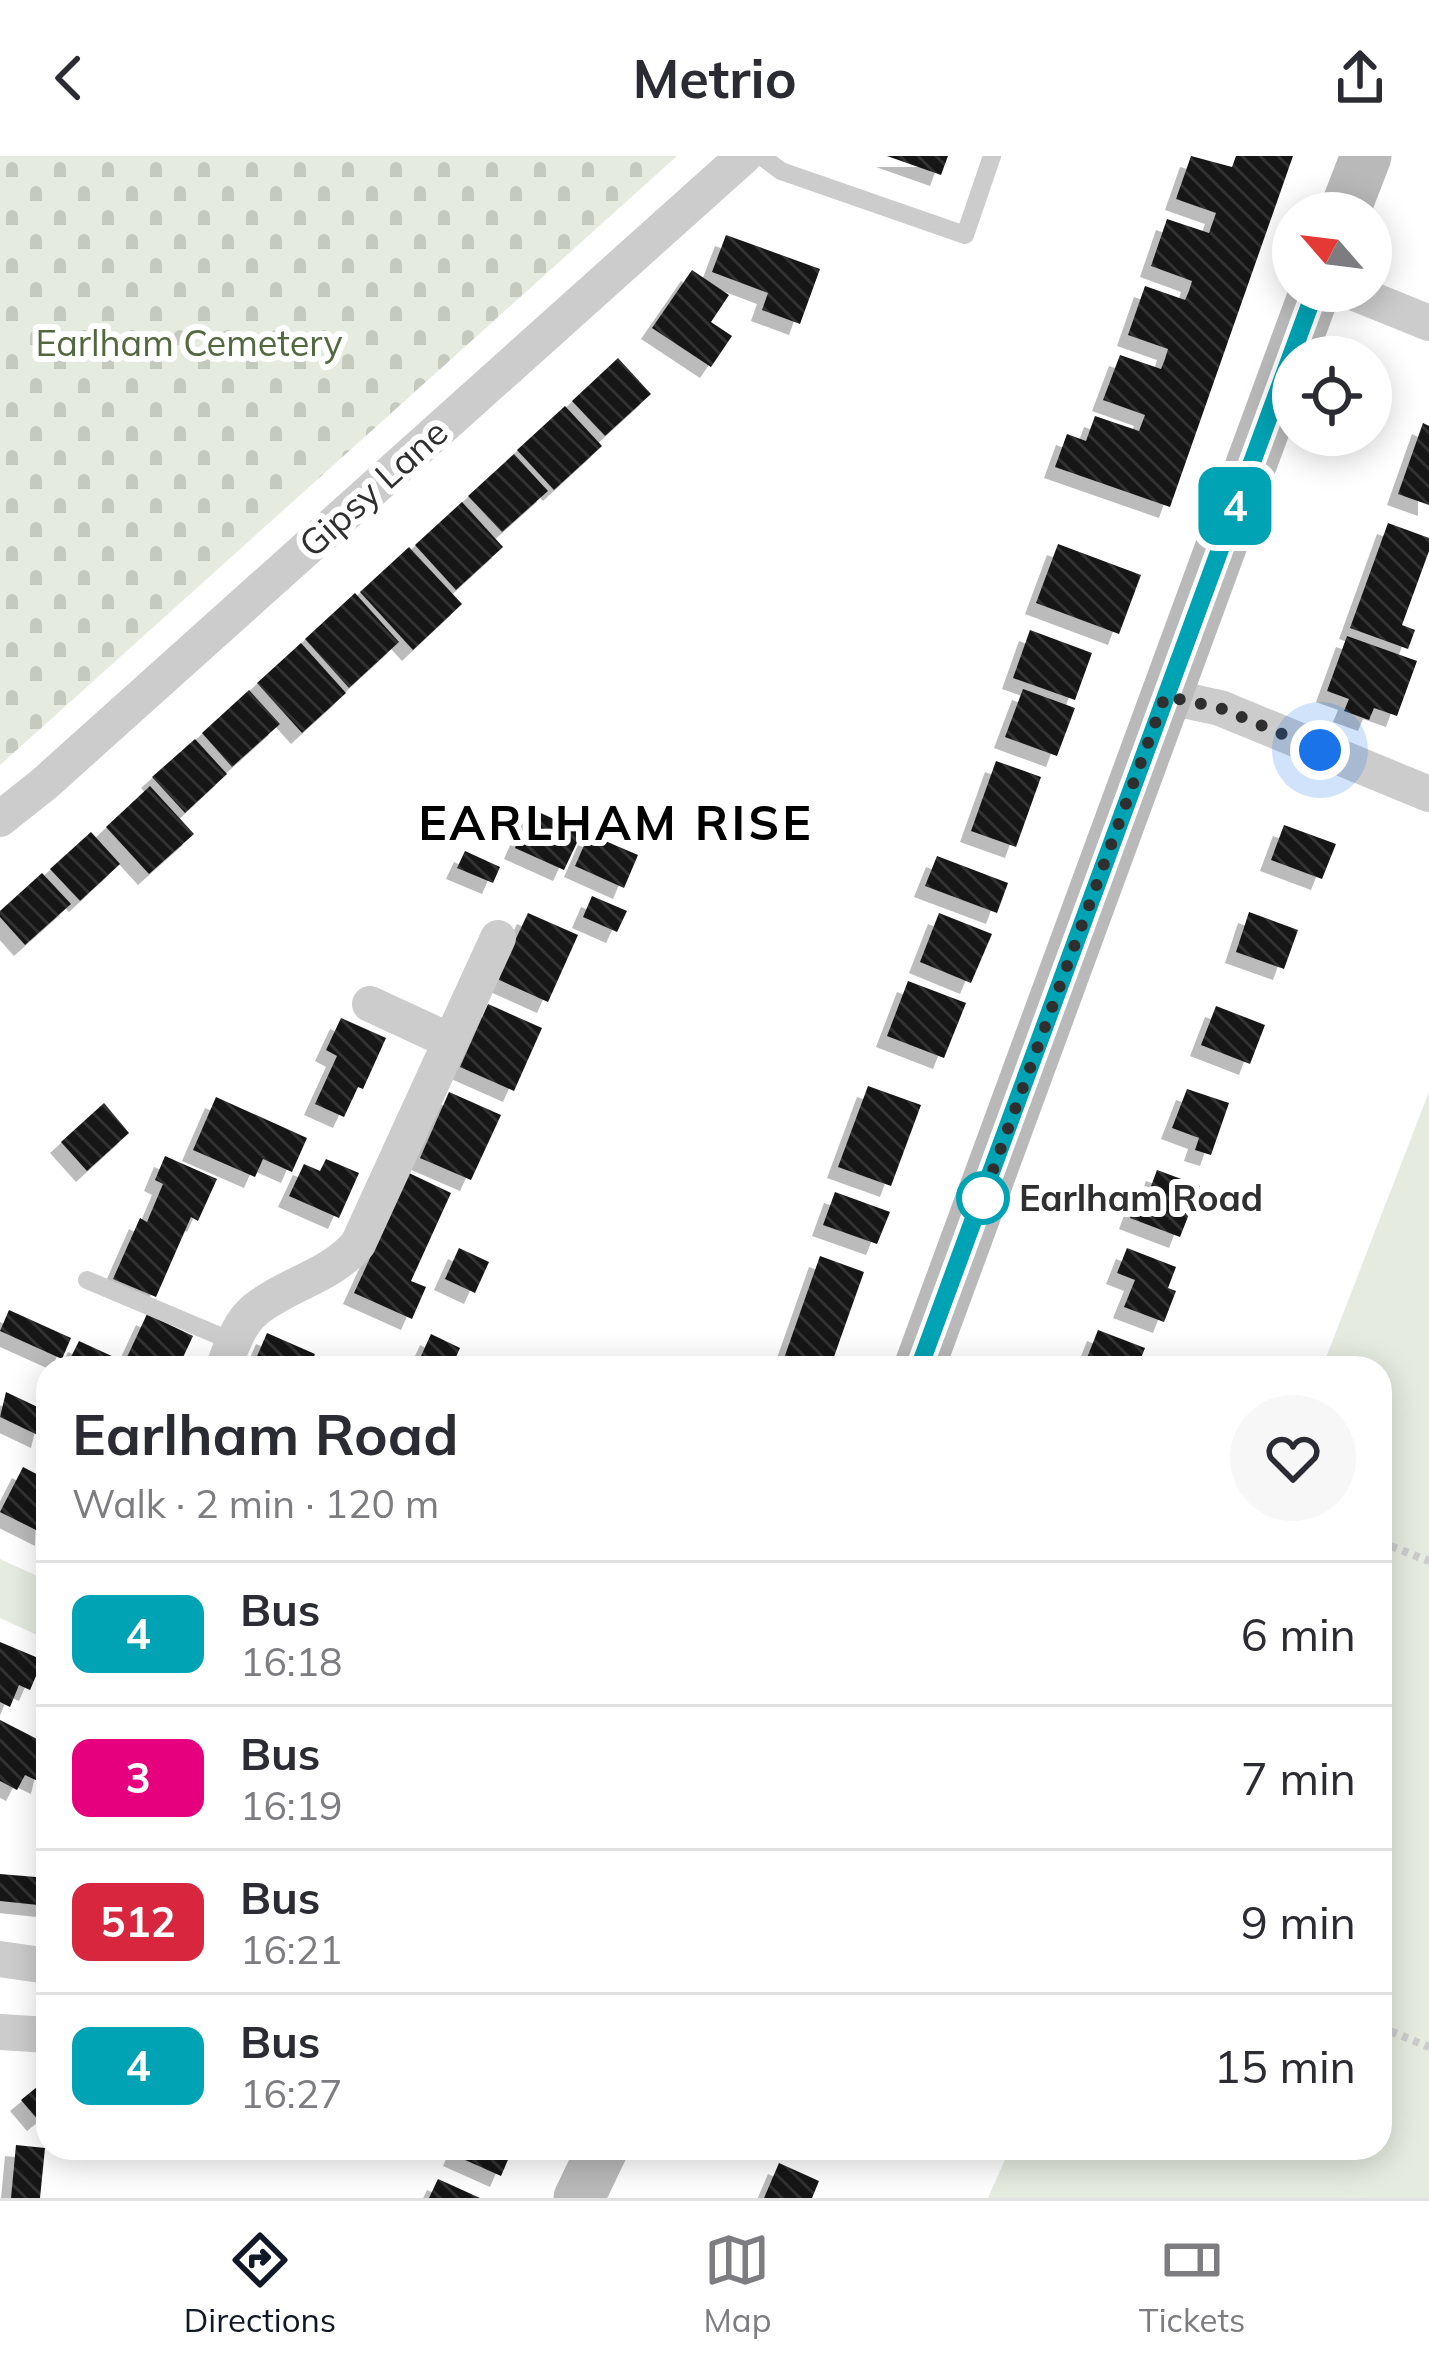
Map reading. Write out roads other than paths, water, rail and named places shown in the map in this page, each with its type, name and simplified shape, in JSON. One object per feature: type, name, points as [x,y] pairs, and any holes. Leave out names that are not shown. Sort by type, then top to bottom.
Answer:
[{"type":"main road","points":[[1352,192],[1366,156]]},
{"type":"main road","points":[[923,1356],[1307,312]]},
{"type":"main road","points":[[579,2198],[597,2160]]},
{"type":"street","name":"Gipsy Lane","points":[[0,819],[744,156]]},
{"type":"street","points":[[1392,308],[1429,323]]},
{"type":"street","points":[[1165,696],[1220,708],[1429,794]]},
{"type":"street","points":[[229,1355],[254,1311],[344,1261],[358,1244],[498,938]]},
{"type":"street","points":[[370,1004],[451,1041]]},
{"type":"street","points":[[0,1959],[36,1964]]},
{"type":"street","points":[[0,2032],[36,2034]]},
{"type":"lane","points":[[761,156],[781,171],[965,235],[992,156]]},
{"type":"lane","points":[[87,1280],[229,1355]]},
{"type":"place","name":"Earlham Road","points":[[983,1198]]},
{"type":"district","name":"EARLHAM RISE","points":[[616,823]]},
{"type":"park label","name":"Earlham Cemetery","points":[[189,343]]}]
